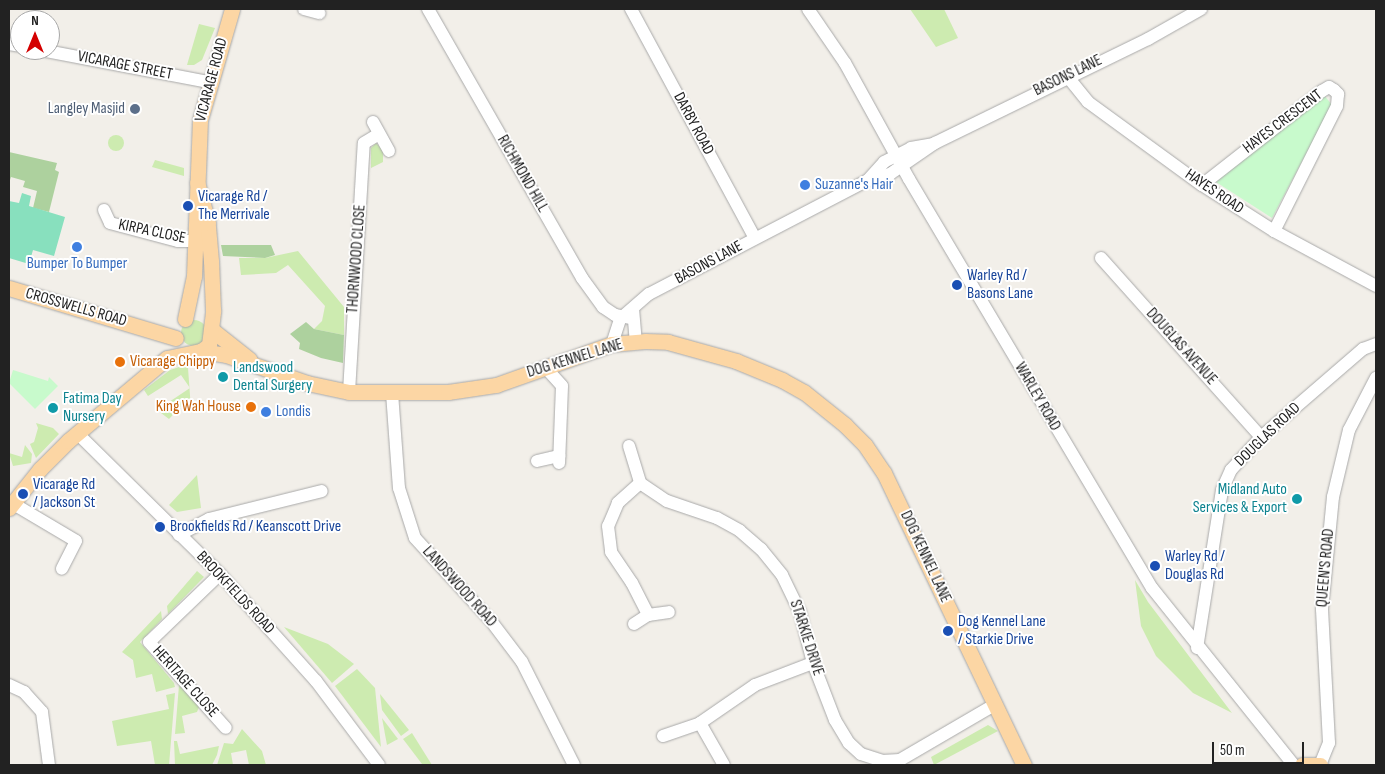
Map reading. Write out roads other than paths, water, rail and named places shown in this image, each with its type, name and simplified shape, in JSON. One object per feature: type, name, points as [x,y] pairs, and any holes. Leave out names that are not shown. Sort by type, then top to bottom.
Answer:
[{"type":"main road","name":"VICARAGE ROAD","points":[[11,506],[40,469],[77,433],[166,358],[180,327],[193,285],[202,241],[204,204],[197,182],[200,120],[209,82],[232,9]]},
{"type":"main road","name":"VICARAGE ROAD","points":[[202,241],[212,330]]},
{"type":"main road","name":"CROSSWELLS ROAD","points":[[9,288],[143,327],[157,329],[180,327]]},
{"type":"main road","points":[[193,316],[204,318],[212,330],[208,344],[194,351],[180,327],[193,316]]},
{"type":"main road","name":"DOG KENNEL LANE","points":[[212,330],[262,368]]},
{"type":"main road","name":"DOG KENNEL LANE","points":[[194,351],[262,368],[307,383],[349,392],[448,392],[496,385],[612,344],[636,341],[668,342],[736,361],[804,392],[852,431],[884,473],[1024,765]]},
{"type":"main road","name":"VICARAGE ROAD","points":[[166,358],[194,351]]},
{"type":"main road","points":[[1302,765],[1320,765]]},
{"type":"street","points":[[304,9],[319,13]]},
{"type":"street","name":"RICHMOND HILL","points":[[428,9],[582,278],[604,307],[630,315]]},
{"type":"street","name":"DARBY ROAD","points":[[631,9],[755,238]]},
{"type":"street","name":"WARLEY ROAD","points":[[808,9],[845,63],[896,155],[1085,479],[1152,588],[1197,648],[1294,765]]},
{"type":"street","name":"BASONS LANE","points":[[612,344],[630,315],[649,294],[868,180],[903,167],[935,143],[1068,76],[1148,39],[1201,9]]},
{"type":"street","name":"VICARAGE STREET","points":[[60,53],[209,82]]},
{"type":"street","name":"HAYES ROAD","points":[[1068,76],[1088,102],[1202,185],[1274,231],[1376,286]]},
{"type":"street","name":"HAYES CRESCENT","points":[[1202,185],[1322,91],[1329,87],[1334,90],[1338,94],[1337,106],[1274,231]]},
{"type":"street","points":[[373,122],[389,151]]},
{"type":"street","name":"THORNWOOD CLOSE","points":[[349,392],[364,143],[379,134]]},
{"type":"street","name":"BASONS LANE","points":[[868,180],[884,162],[896,155],[911,148],[935,143]]},
{"type":"street","name":"KIRPA CLOSE","points":[[104,210],[110,223],[178,241],[202,241]]},
{"type":"street","name":"DOUGLAS AVENUE","points":[[1101,258],[1261,437]]},
{"type":"street","points":[[630,315],[636,341]]},
{"type":"street","name":"DOUGLAS ROAD","points":[[1197,648],[1222,490],[1231,470],[1261,437],[1363,350],[1376,344]]},
{"type":"street","points":[[537,461],[559,459],[562,386],[545,367]]},
{"type":"street","name":"QUEEN'S ROAD","points":[[1320,765],[1329,743],[1322,609],[1333,498],[1349,430],[1376,378]]},
{"type":"street","name":"LANDSWOOD ROAD","points":[[392,393],[399,488],[415,538],[491,621],[522,662],[574,765]]},
{"type":"street","name":"BROOKFIELDS ROAD","points":[[77,433],[220,574],[316,681],[378,765]]},
{"type":"street","points":[[629,446],[640,483],[618,503],[608,526],[611,552],[632,583],[648,615]]},
{"type":"street","name":"STARKIE DRIVE","points":[[640,483],[667,501],[717,518],[761,549],[782,575],[800,612],[812,663],[836,720],[849,743],[862,754],[882,763],[900,760],[994,705]]},
{"type":"street","points":[[179,535],[209,519],[280,494],[322,491]]},
{"type":"street","points":[[11,506],[76,541],[62,569]]},
{"type":"street","name":"HERITAGE CLOSE","points":[[220,574],[149,642],[226,728]]},
{"type":"street","points":[[634,624],[648,615],[669,612]]},
{"type":"street","points":[[663,736],[700,723],[755,685],[812,663]]},
{"type":"street","points":[[9,685],[24,692],[42,712],[49,765]]},
{"type":"street","points":[[700,723],[724,765]]},
{"type":"place","name":"Langley Masjid","points":[[135,109]]},
{"type":"place","name":"Suzanne's Hair","points":[[805,185]]},
{"type":"place","name":"Vicarage Rd / The Merrivale","points":[[188,206]]},
{"type":"place","name":"Bumper To Bumper","points":[[77,247]]},
{"type":"place","name":"Warley Rd / Basons Lane","points":[[957,285]]},
{"type":"place","name":"Vicarage Chippy","points":[[120,362]]},
{"type":"place","name":"Landswood Dental Surgery","points":[[223,377]]},
{"type":"place","name":"King Wah House","points":[[251,407]]},
{"type":"place","name":"Fatima Day Nursery","points":[[53,408]]},
{"type":"place","name":"Londis","points":[[266,412]]},
{"type":"place","name":"Vicarage Rd / Jackson St","points":[[23,494]]},
{"type":"place","name":"Midland Auto Services & Export","points":[[1297,499]]},
{"type":"place","name":"Brookfields Rd / Keanscott Drive","points":[[160,527]]},
{"type":"place","name":"Warley Rd / Douglas Rd","points":[[1155,566]]},
{"type":"place","name":"Dog Kennel Lane / Starkie Drive","points":[[948,631]]}]
